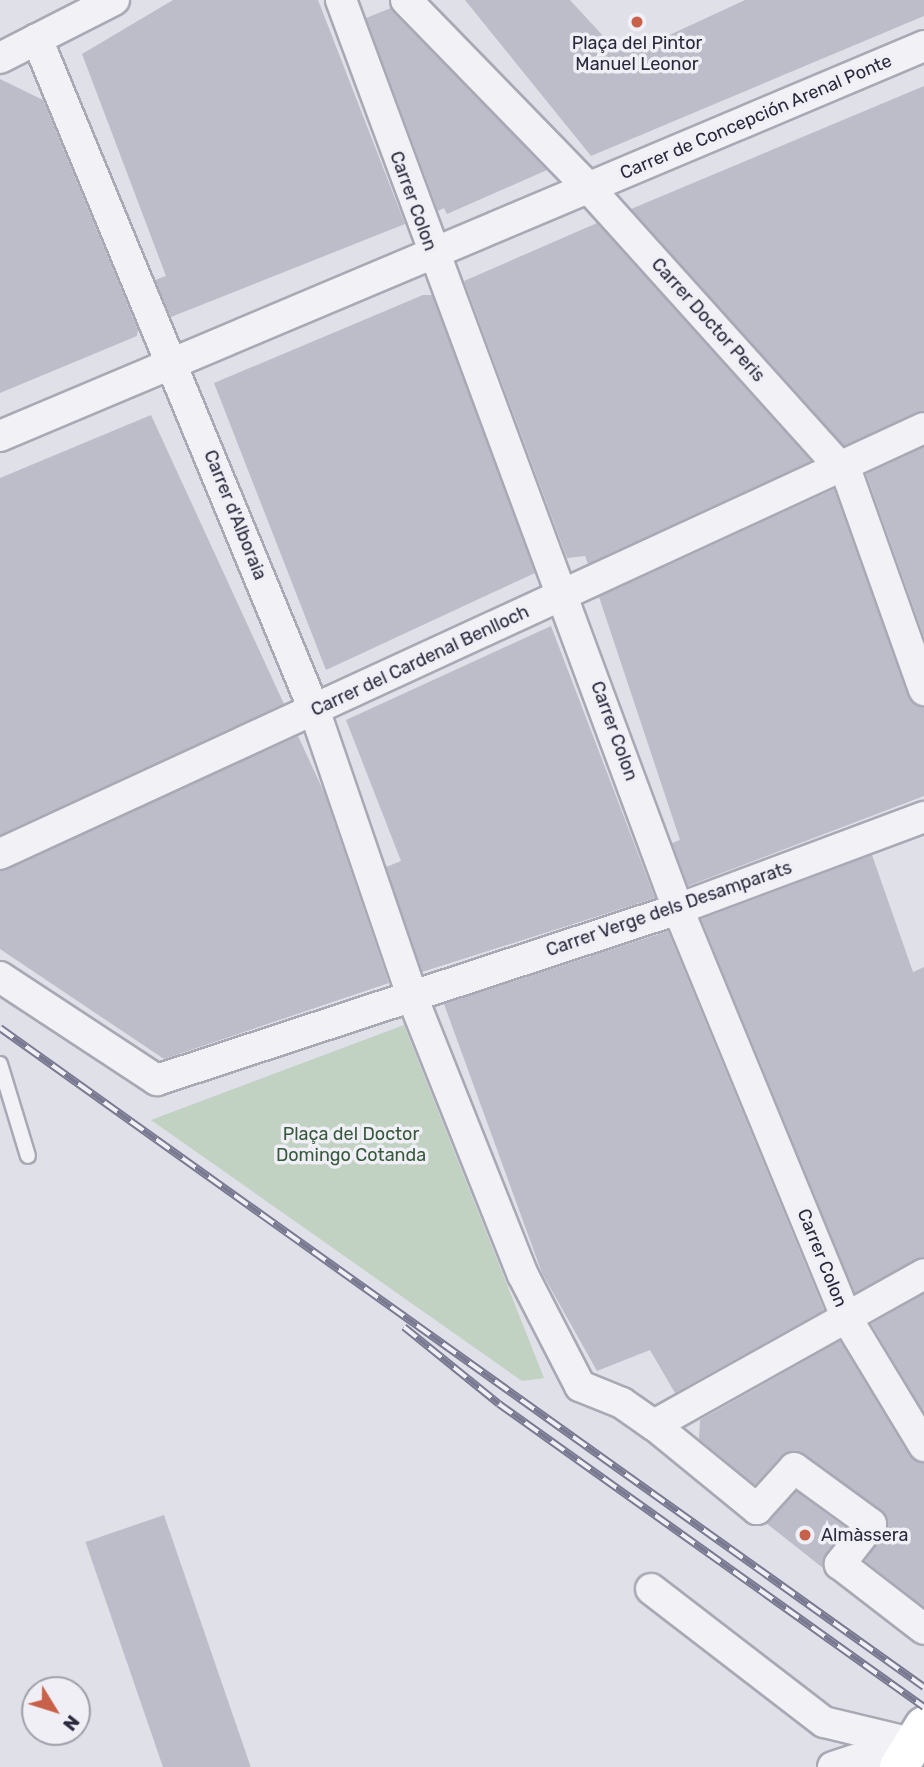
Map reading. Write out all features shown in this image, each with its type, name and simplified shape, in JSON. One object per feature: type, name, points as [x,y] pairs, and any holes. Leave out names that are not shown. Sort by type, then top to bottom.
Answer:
[{"type":"street","points":[[0,58],[114,0]]},
{"type":"street","name":"Carrer Colon","points":[[341,0],[431,253],[564,593],[678,909],[846,1317],[924,1446]]},
{"type":"street","name":"Carrer Doctor Peris","points":[[406,0],[588,187],[840,467],[844,465],[924,690]]},
{"type":"street","name":"Carrer d'Alboraia","points":[[37,39],[315,712],[413,999]]},
{"type":"street","name":"Carrer de Concepción Arenal Ponte","points":[[0,436],[924,46]]},
{"type":"street","name":"Carrer del Cardenal Benlloch","points":[[0,854],[315,712],[564,593],[924,428]]},
{"type":"street","name":"Carrer Verge dels Desamparats","points":[[413,999],[678,909],[924,817]]},
{"type":"street","points":[[0,977],[157,1080],[413,999],[523,1275],[580,1386],[622,1403],[654,1425],[757,1509],[794,1468],[871,1524],[839,1564],[924,1629]]},
{"type":"street","points":[[654,1425],[924,1274]]},
{"type":"street","points":[[651,1589],[824,1722],[916,1745]]},
{"type":"street","points":[[833,1767],[916,1745]]},
{"type":"lane","points":[[0,1064],[28,1156]]},
{"type":"green space","name":"Plaça del Doctor Domingo Cotanda","points":[[404,1025],[544,1378],[522,1381],[151,1120]]},
{"type":"building","points":[[173,0],[318,0],[405,224],[171,317],[155,280],[166,276],[82,54]]},
{"type":"building","points":[[465,0],[570,0],[617,51],[650,44],[745,0],[924,0],[924,16],[591,156]]},
{"type":"building","points":[[391,8],[547,170],[447,214],[444,208],[438,211],[366,18]]},
{"type":"building","points":[[0,79],[43,100],[138,330],[137,336],[0,393]]},
{"type":"building","points":[[924,86],[924,411],[844,446],[631,209]]},
{"type":"building","points":[[597,223],[811,461],[588,564],[585,556],[567,558],[464,281]]},
{"type":"building","points":[[423,295],[432,295],[535,573],[326,670],[214,383]]},
{"type":"building","points":[[151,415],[284,704],[0,835],[0,478]]},
{"type":"building","points":[[924,447],[924,637],[866,474]]},
{"type":"building","points":[[834,489],[908,696],[924,707],[924,796],[688,886],[672,843],[680,840],[599,597]]},
{"type":"building","points":[[551,626],[655,898],[422,972],[386,867],[401,861],[346,720]]},
{"type":"building","points":[[298,736],[324,792],[389,983],[164,1059],[0,949],[0,871]]},
{"type":"building","points":[[872,855],[913,972],[924,967],[924,1257],[855,1293],[701,919]]},
{"type":"building","points":[[668,931],[824,1310],[675,1393],[650,1350],[597,1371],[542,1273],[444,1004]]},
{"type":"building","points":[[924,1294],[924,1412],[871,1324]]},
{"type":"building","points":[[840,1341],[909,1455],[924,1463],[924,1607],[865,1561],[888,1527],[881,1510],[797,1451],[781,1456],[755,1485],[699,1439],[700,1420]]},
{"type":"building","name":"Almàssera","points":[[796,1491],[846,1528],[826,1554],[823,1568],[766,1523]]},
{"type":"building","points":[[164,1515],[251,1767],[163,1767],[86,1542]]},
{"type":"railway","points":[[0,1028],[924,1687]]},
{"type":"railway","points":[[404,1327],[499,1404],[924,1707]]},
{"type":"place","name":"Plaça del Pintor Manuel Leonor","points":[[637,22]]},
{"type":"place","name":"Almàssera","points":[[805,1535]]}]
